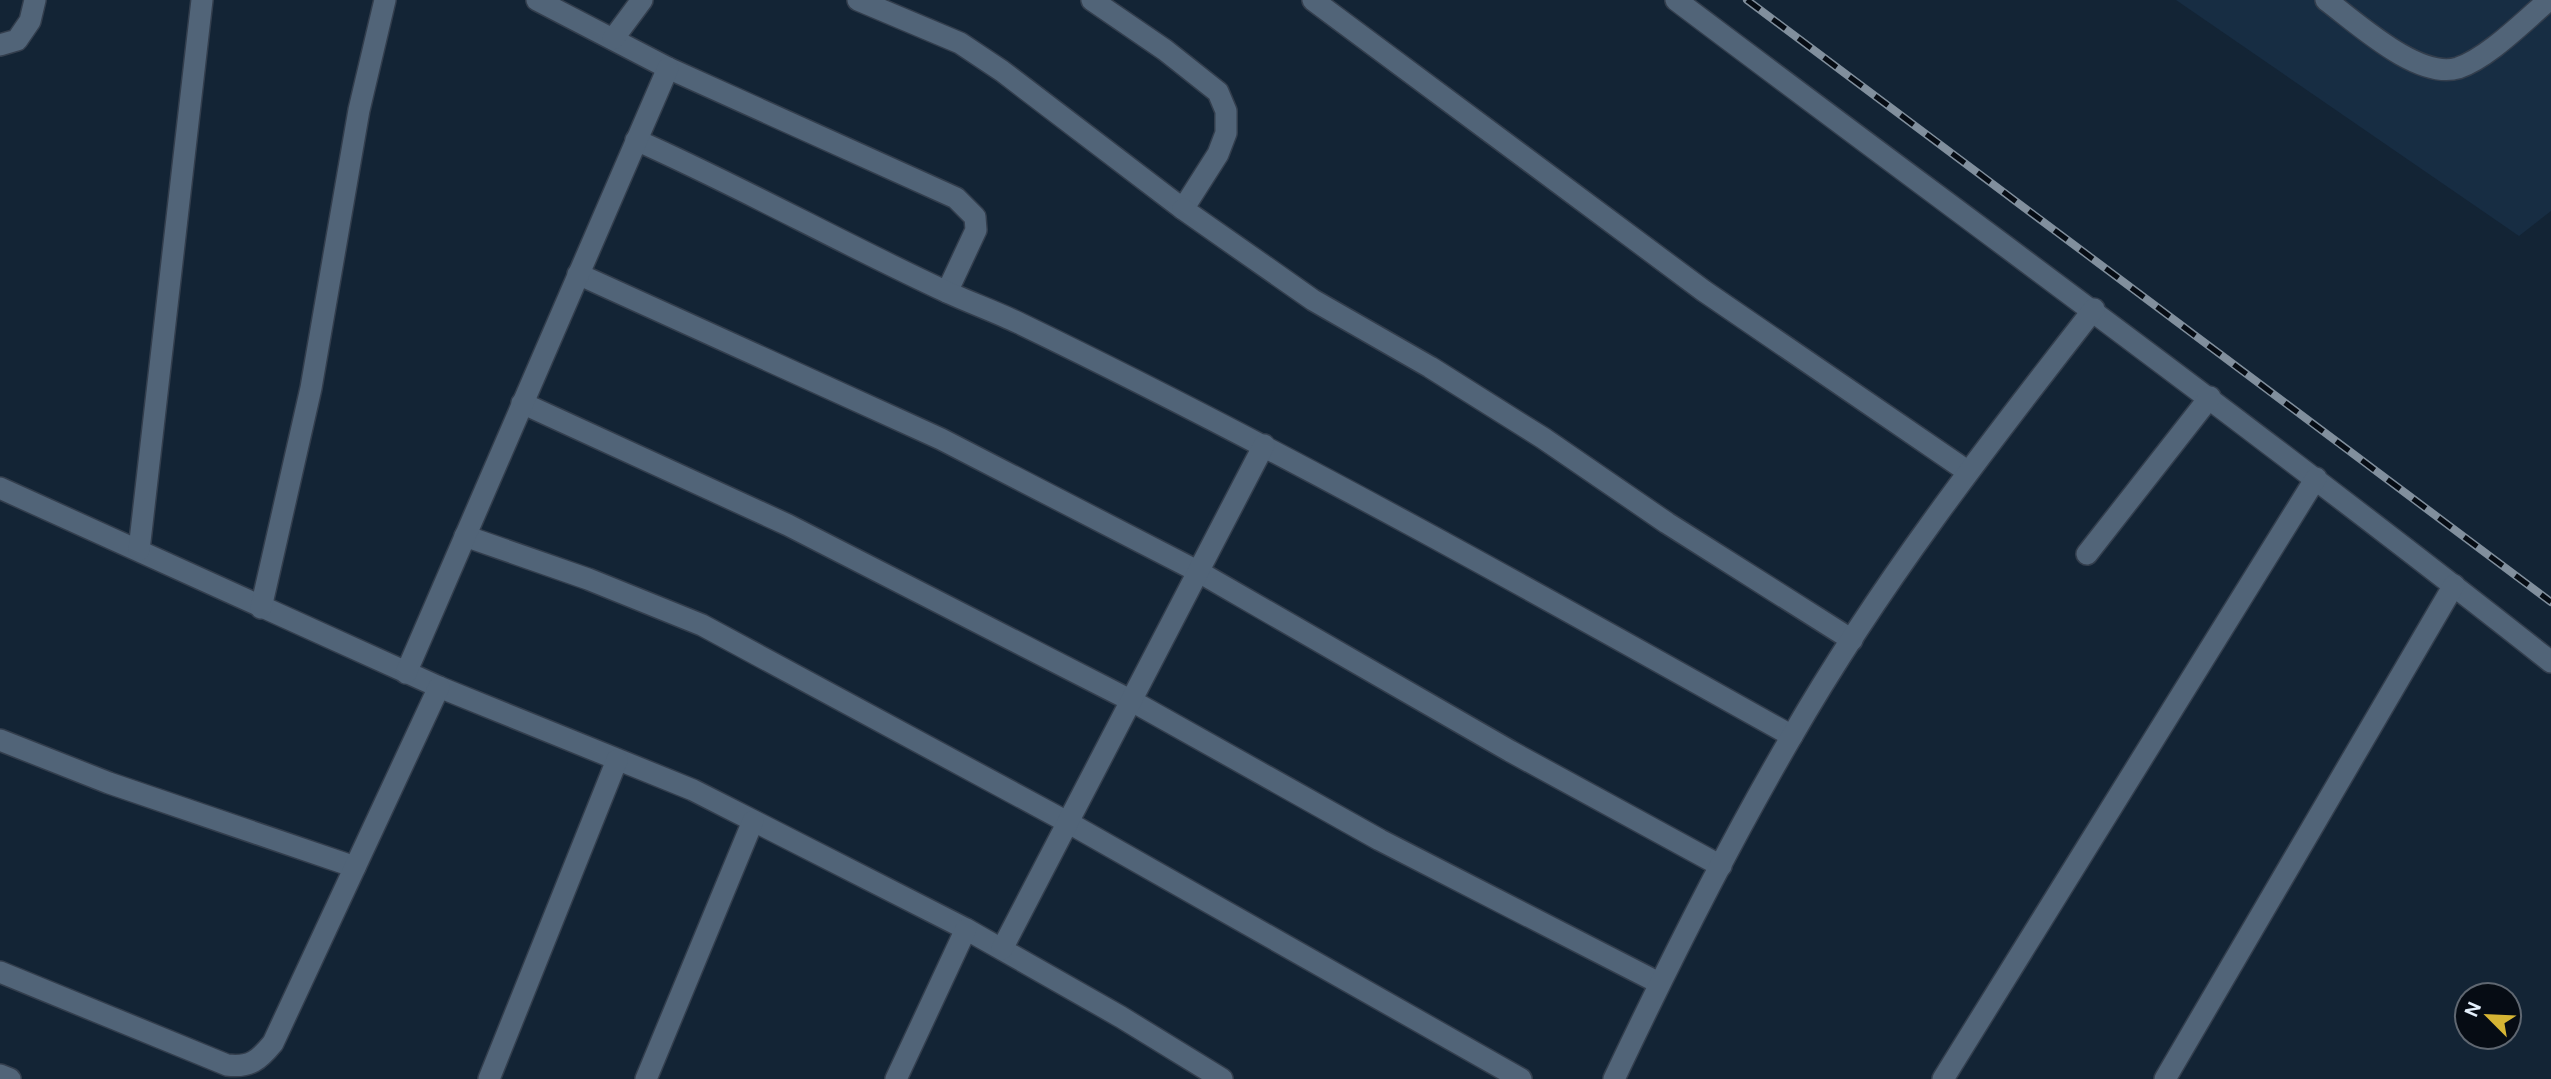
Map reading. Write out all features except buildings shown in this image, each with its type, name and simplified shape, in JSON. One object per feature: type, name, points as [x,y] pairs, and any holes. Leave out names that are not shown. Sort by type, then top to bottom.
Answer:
[{"type":"street","points":[[0,45],[17,40],[30,21],[35,0]]},
{"type":"street","points":[[139,550],[202,0]]},
{"type":"street","points":[[261,608],[311,388],[359,110],[385,0]]},
{"type":"street","points":[[537,0],[668,68],[956,198],[968,207],[975,217],[976,229],[947,292]]},
{"type":"street","points":[[613,39],[642,0]]},
{"type":"street","points":[[858,0],[960,43],[1002,71],[1183,209],[1313,300],[1453,382],[1667,523],[1852,640]]},
{"type":"street","points":[[1092,0],[1165,50],[1218,92],[1226,111],[1226,133],[1218,154],[1183,209]]},
{"type":"street","points":[[1313,0],[1704,291],[1967,471]]},
{"type":"street","points":[[1676,0],[2094,309],[2551,662]]},
{"type":"street","points":[[2326,0],[2402,56],[2428,66],[2456,69],[2478,58],[2549,0]]},
{"type":"street","points":[[406,673],[668,68]]},
{"type":"street","points":[[636,140],[707,172],[947,292],[1018,323],[1264,445],[1521,584],[1792,736]]},
{"type":"street","points":[[578,274],[941,439],[1199,572],[1510,751],[1721,866]]},
{"type":"street","points":[[1615,1079],[1659,984],[1792,736],[1852,640],[1967,471],[2094,309]]},
{"type":"street","points":[[2087,554],[2210,397]]},
{"type":"street","points":[[522,403],[788,524],[1132,701],[1380,840],[1659,984]]},
{"type":"street","points":[[1002,949],[1264,445]]},
{"type":"street","points":[[1943,1079],[2316,478]]},
{"type":"street","points":[[0,488],[406,673],[693,790],[967,929],[1222,1079]]},
{"type":"street","points":[[465,536],[588,579],[702,625],[1069,823],[1521,1079]]},
{"type":"street","points":[[2165,1079],[2454,585]]},
{"type":"street","points":[[0,972],[242,1073],[260,1060],[273,1044],[439,687]]},
{"type":"street","points":[[0,740],[109,783],[355,867]]},
{"type":"street","points":[[489,1079],[617,760]]},
{"type":"street","points":[[646,1079],[753,821]]},
{"type":"street","points":[[895,1079],[967,929]]},
{"type":"street","points":[[0,1075],[10,1079]]},
{"type":"shaded area","points":[[2176,0],[2551,0],[2551,211],[2519,236]]},
{"type":"railway","points":[[1747,0],[2551,602]]}]
